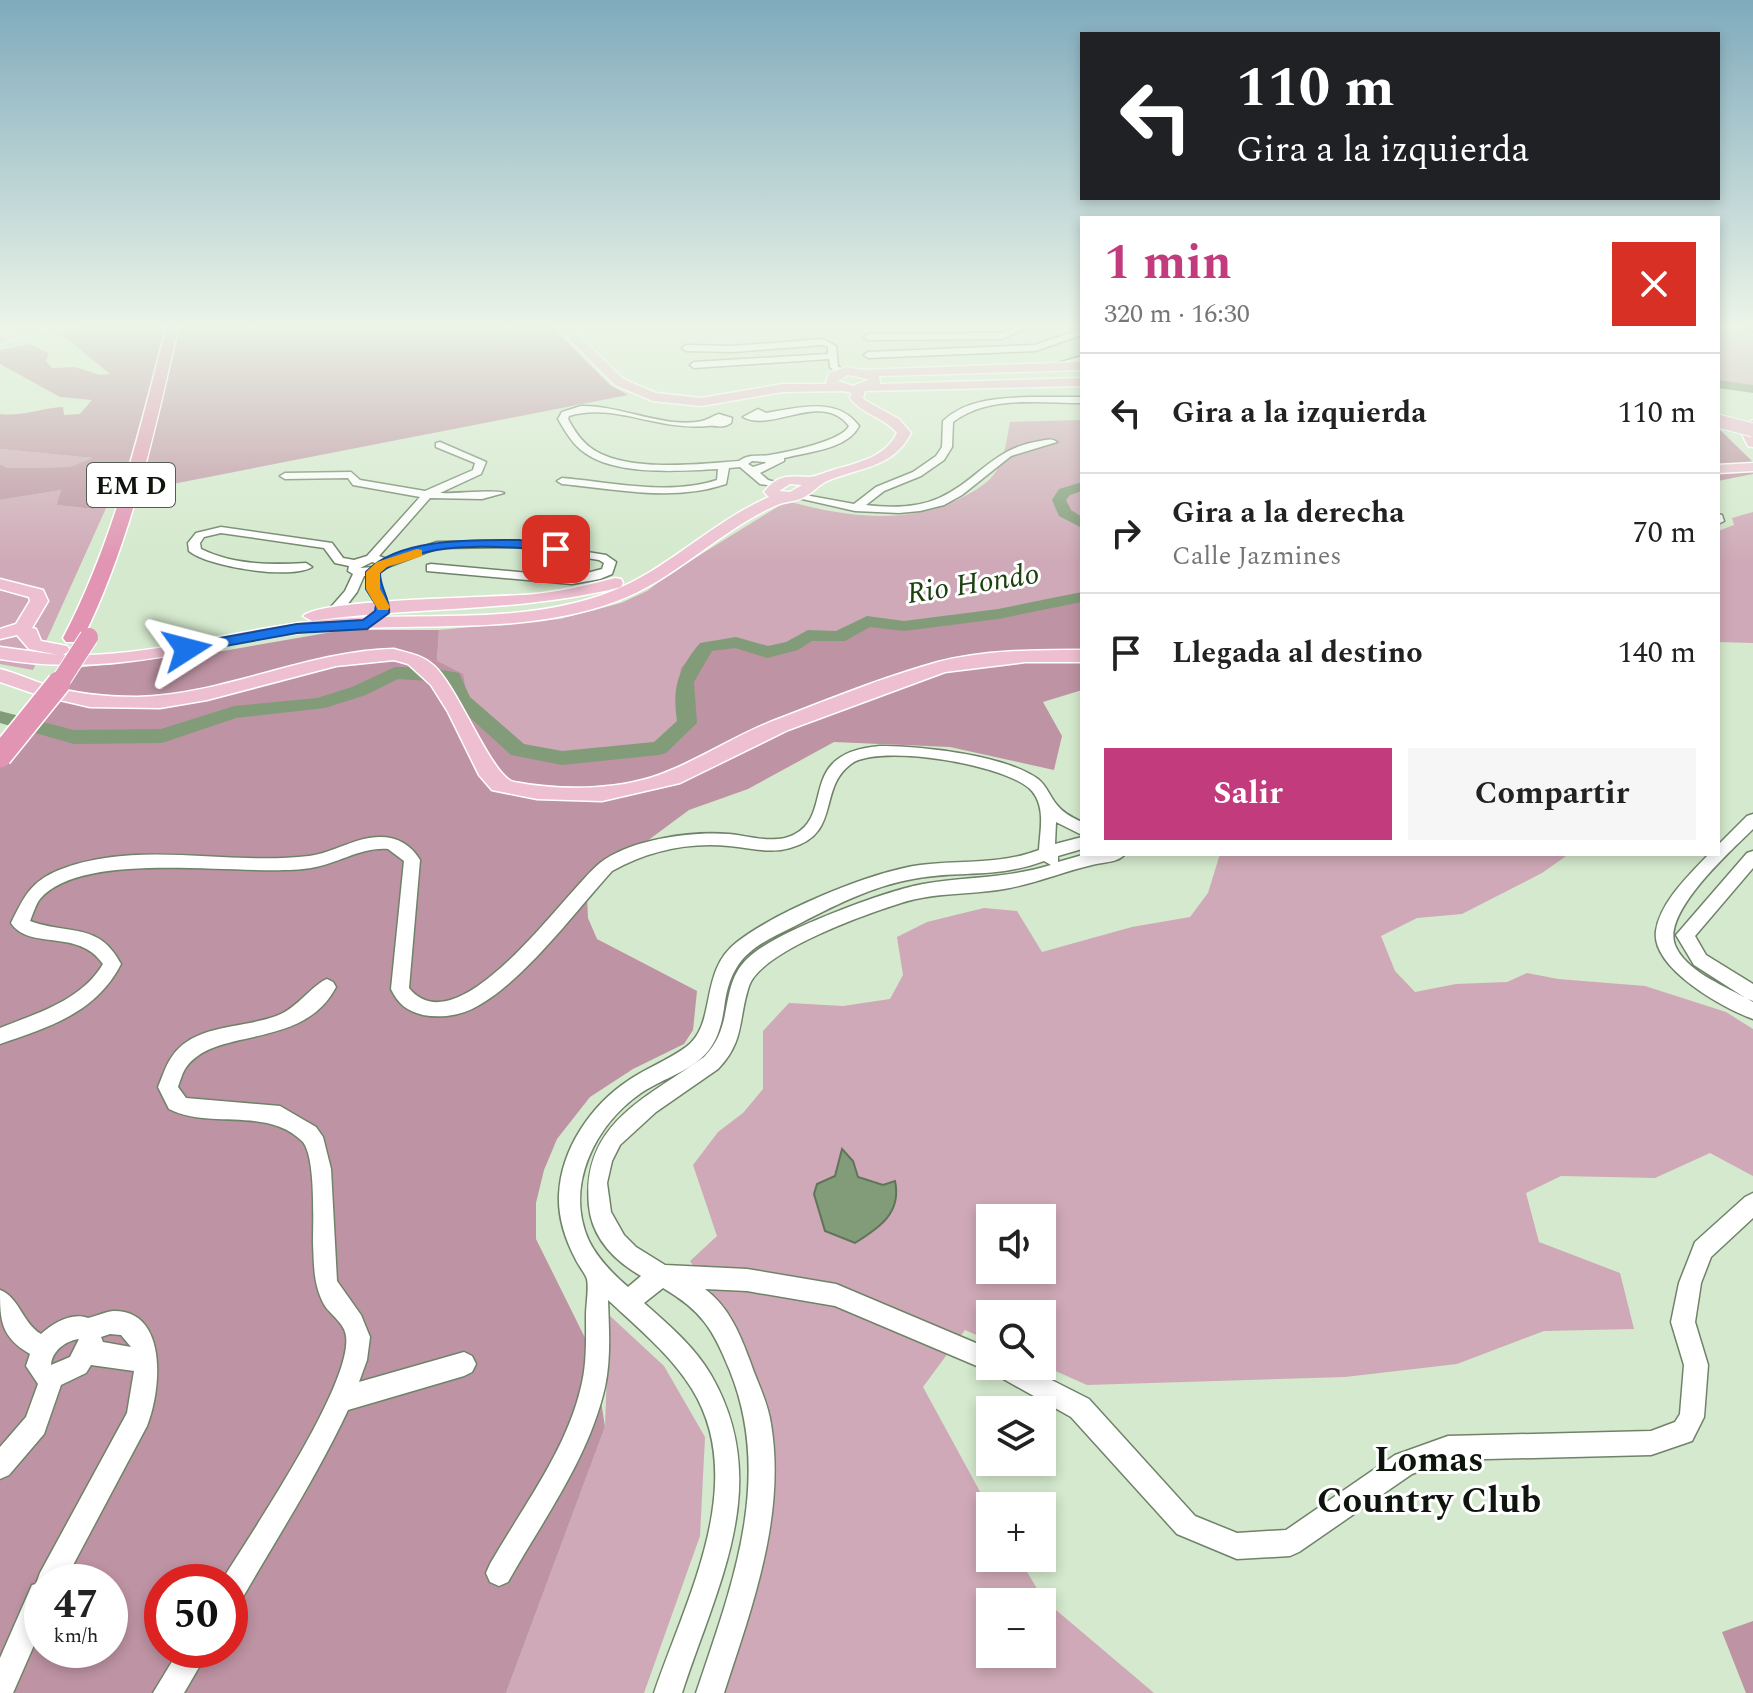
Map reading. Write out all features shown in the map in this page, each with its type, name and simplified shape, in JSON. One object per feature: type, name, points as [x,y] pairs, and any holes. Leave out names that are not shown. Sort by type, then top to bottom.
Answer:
[{"type":"highway","name":"EM D","points":[[0,735],[81,638],[114,548],[152,404]]},
{"type":"highway","name":"EM D","points":[[0,756],[50,697],[81,638],[114,586],[129,546],[164,404]]},
{"type":"main road","points":[[0,652],[72,662],[169,652],[383,605],[492,603],[596,589],[639,574],[791,487],[870,453],[890,437],[887,426],[850,404]]},
{"type":"main road","points":[[0,634],[25,634],[35,645],[71,652],[230,635],[332,618],[367,625],[488,622],[586,607],[632,589],[791,487],[878,460],[899,446],[904,433],[901,427],[889,417],[861,404]]},
{"type":"main road","points":[[1720,419],[1753,426]]},
{"type":"main road","points":[[1753,426],[1746,428],[1753,443]]},
{"type":"main road","points":[[1720,469],[1753,467]]},
{"type":"main road","points":[[0,584],[37,594],[39,601],[20,646],[0,652]]},
{"type":"main road","points":[[0,675],[79,701],[124,705],[221,692],[371,654],[400,655],[429,672],[489,775],[499,785],[562,795],[602,794],[673,778],[781,725],[942,667],[1025,656],[1080,656]]},
{"type":"street","points":[[862,503],[880,489],[917,474],[940,458],[947,447],[948,421],[959,411],[984,404]]},
{"type":"street","points":[[711,423],[660,422],[598,406],[572,410],[563,419],[585,449],[610,460],[657,465],[747,468],[846,437],[853,430],[853,423],[840,414],[815,409],[765,416]]},
{"type":"street","points":[[770,463],[774,475],[791,487],[862,503],[917,508],[936,504],[958,493],[1007,451],[1052,442]]},
{"type":"street","points":[[332,618],[368,566],[428,494],[477,472],[481,462],[440,445]]},
{"type":"street","points":[[562,481],[674,490],[710,488],[722,482],[724,466]]},
{"type":"street","points":[[747,468],[764,482],[862,503]]},
{"type":"street","points":[[285,476],[316,477],[338,473],[351,475],[357,483],[428,494],[478,498],[499,493]]},
{"type":"street","points":[[306,567],[276,568],[207,557],[195,551],[194,543],[200,535],[221,530],[328,545],[339,561],[368,566],[437,545],[519,544],[602,557],[610,562],[608,571],[594,579],[576,582],[511,573],[456,573],[431,568]]},
{"type":"street","points":[[367,625],[382,613],[383,605],[373,589],[368,566]]},
{"type":"street","points":[[0,1036],[86,999],[105,980],[112,964],[105,949],[90,939],[28,929],[20,923],[22,910],[44,886],[63,876],[101,865],[310,862],[369,843],[392,844],[406,849],[412,860],[399,985],[401,993],[412,1003],[427,1008],[446,1008],[463,1005],[496,983],[606,867],[622,857],[639,850],[687,840],[711,838],[774,845],[804,838],[816,826],[833,773],[845,761],[863,752],[906,751],[1011,772],[1034,783],[1049,806],[1080,828]]},
{"type":"street","points":[[1049,806],[1052,860]]},
{"type":"street","points":[[1720,853],[1753,820]]},
{"type":"street","points":[[710,1693],[729,1637],[757,1522],[762,1461],[759,1425],[749,1390],[723,1325],[699,1298],[614,1244],[604,1224],[598,1193],[603,1161],[627,1120],[644,1105],[714,1061],[727,1046],[735,1026],[741,983],[751,967],[780,946],[896,897],[919,891],[1031,878],[1052,860],[1080,844]]},
{"type":"street","points":[[668,1693],[723,1525],[728,1494],[727,1453],[723,1431],[704,1385],[685,1359],[598,1276],[584,1255],[571,1216],[569,1198],[579,1153],[590,1132],[619,1098],[687,1058],[704,1043],[717,989],[731,957],[770,929],[883,882],[939,870],[1095,856]]},
{"type":"street","points":[[1717,856],[1663,927],[1665,942],[1677,961],[1697,977],[1753,1011]]},
{"type":"street","points":[[1753,857],[1685,935],[1700,960],[1753,993]]},
{"type":"street","points":[[246,1564],[343,1399],[358,1338],[355,1324],[330,1297],[326,1281],[321,1169],[316,1144],[302,1127],[280,1115],[184,1107],[176,1103],[168,1087],[180,1058],[196,1044],[287,1023],[319,999],[327,987]]},
{"type":"street","points":[[1027,1380],[1080,1408],[1186,1525],[1237,1546],[1264,1547],[1290,1543],[1404,1464],[1448,1448],[1651,1443],[1683,1432],[1692,1417],[1696,1365],[1683,1322],[1690,1283],[1703,1250],[1753,1204]]},
{"type":"street","points":[[499,1573],[578,1432],[588,1407],[596,1353],[598,1276]]},
{"type":"street","points":[[627,1302],[660,1276],[747,1280],[799,1287],[836,1295],[976,1355]]},
{"type":"street","points":[[0,1301],[23,1337],[43,1349]]},
{"type":"street","points":[[59,1564],[138,1417],[145,1396],[147,1362],[110,1354],[71,1328],[58,1333],[43,1349],[38,1366],[43,1374],[52,1377],[78,1365],[88,1342]]},
{"type":"street","points":[[343,1399],[464,1364]]},
{"type":"street","points":[[0,1466],[35,1425],[52,1377]]},
{"type":"street","points":[[0,1690],[24,1636]]},
{"type":"street","points":[[167,1693],[183,1668]]},
{"type":"shaded area","points":[[89,404],[582,404],[111,496],[107,506],[93,509],[57,505],[61,490],[0,500],[0,464],[8,468],[69,467],[93,458],[0,449],[0,414],[63,407],[64,415],[80,414]]},
{"type":"shaded area","points":[[1080,420],[1080,593],[996,611],[904,622],[865,617],[837,633],[806,631],[789,643],[768,648],[737,638],[677,696],[680,722],[656,744],[564,754],[522,746],[467,697],[437,661],[439,630],[560,619],[621,603],[647,591],[787,501],[831,511],[876,516],[920,512],[942,506],[972,492],[994,474],[1004,453],[1010,422]]},
{"type":"shaded area","points":[[1720,430],[1753,462],[1753,474],[1720,481]]},
{"type":"shaded area","points":[[0,449],[94,458],[69,467],[8,468],[0,464]]},
{"type":"shaded area","points":[[61,490],[58,505],[93,509],[107,506],[33,670],[0,664],[0,500]]},
{"type":"shaded area","points":[[1753,512],[1753,643],[1720,642],[1720,530],[1734,525],[1732,518]]},
{"type":"shaded area","points":[[1080,593],[1080,691],[1043,702],[1062,736],[1054,770],[950,747],[834,742],[748,789],[689,810],[616,864],[587,897],[588,918],[597,939],[697,991],[693,1030],[684,1044],[633,1069],[590,1097],[557,1139],[544,1170],[536,1203],[536,1239],[594,1356],[605,1427],[506,1693],[0,1693],[0,756],[76,668],[223,651],[344,630],[439,630],[437,661],[463,674],[467,697],[522,746],[564,754],[656,744],[680,722],[677,696],[681,668],[702,644],[737,638],[768,648],[789,643],[806,631],[837,633],[865,617],[904,622],[996,611]]},
{"type":"shaded area","name":"Lomas Country Club","points":[[1219,856],[1566,856],[1542,873],[1462,914],[1417,918],[1381,936],[1395,971],[1415,992],[1456,984],[1507,982],[1527,973],[1558,979],[1645,986],[1726,1012],[1753,1029],[1753,1176],[1710,1153],[1655,1178],[1561,1176],[1526,1193],[1539,1242],[1620,1273],[1634,1329],[1544,1331],[1457,1364],[1345,1377],[1087,1385],[1056,1371],[1056,1300],[976,1300],[976,1335],[965,1330],[923,1387],[980,1492],[976,1492],[976,1572],[1027,1572],[1037,1588],[976,1588],[976,1668],[1056,1668],[1056,1610],[1154,1693],[716,1693],[770,1512],[726,1314],[690,1261],[717,1236],[693,1165],[718,1132],[743,1113],[763,1089],[763,1031],[789,1003],[843,1006],[890,999],[903,975],[897,937],[927,922],[984,908],[1017,911],[1042,952],[1132,927],[1190,917],[1208,893]]},
{"type":"shaded area","points":[[842,1149],[853,1161],[858,1177],[883,1185],[895,1181],[892,1211],[880,1225],[855,1243],[825,1231],[814,1194],[817,1184],[835,1176]]},
{"type":"shaded area","points":[[609,1315],[664,1366],[705,1437],[700,1536],[644,1693],[506,1693],[605,1427]]},
{"type":"shaded area","points":[[1753,1621],[1753,1693],[1746,1693],[1722,1632]]},
{"type":"waterway","name":"Rio Hondo","points":[[1080,487],[1064,492],[1059,500],[1064,513],[1080,522]]},
{"type":"waterway","name":"Rio Hondo","points":[[0,717],[74,737],[162,736],[234,712],[318,704],[359,691],[395,673],[425,673],[452,677],[462,700],[518,750],[562,758],[659,748],[687,723],[685,682],[687,674],[706,647],[736,642],[767,652],[792,646],[808,635],[839,637],[867,621],[904,626],[998,614],[1080,597]]},
{"type":"slow traffic","points":[[383,607],[373,589],[373,572],[382,565],[417,553]]},
{"type":"district","name":"Lomas Country Club","points":[[1429,1478]]},
{"type":"route","points":[[187,649],[297,629],[367,625],[382,613],[383,605],[373,589],[373,572],[382,565],[437,545],[519,544],[556,549]]}]
